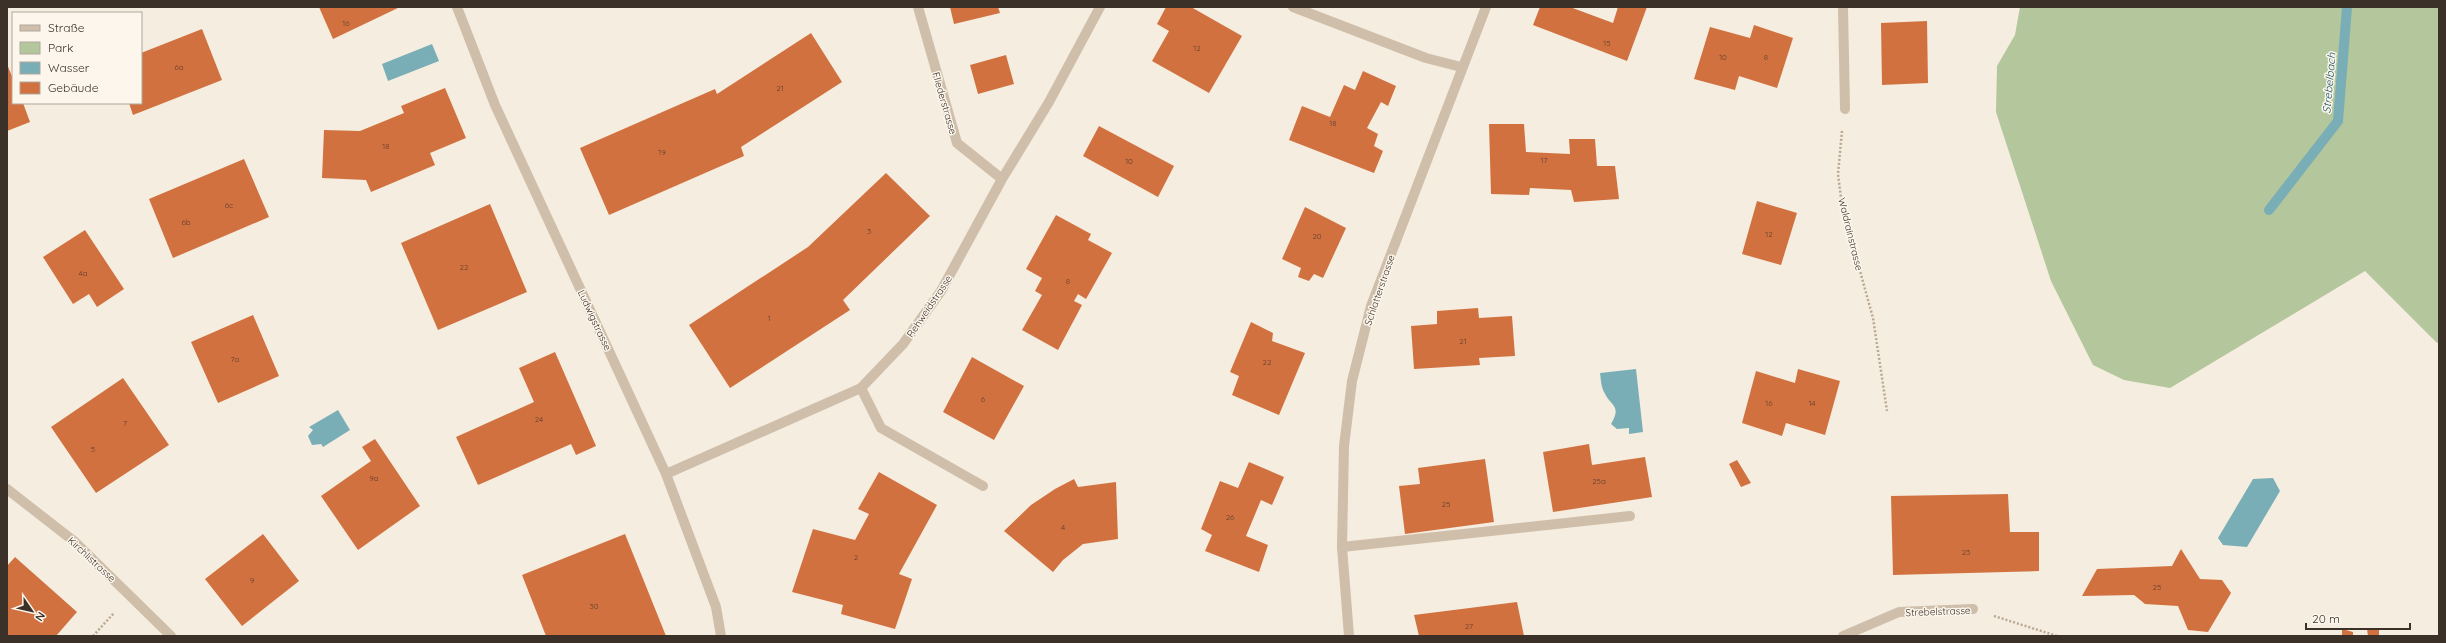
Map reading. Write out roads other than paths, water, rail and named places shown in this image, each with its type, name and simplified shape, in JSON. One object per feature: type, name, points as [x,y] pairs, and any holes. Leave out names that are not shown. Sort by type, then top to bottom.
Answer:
[{"type":"street","name":"Ludwigstrasse","points":[[457,7],[495,105],[666,474],[716,607],[721,636]]},
{"type":"street","name":"Fliederstrasse","points":[[918,7],[956,143],[1002,179]]},
{"type":"street","name":"Rehweidstrasse","points":[[666,474],[861,388],[903,344],[941,291],[1002,179],[1049,102],[1100,7]]},
{"type":"street","points":[[1293,7],[1426,58],[1461,68]]},
{"type":"street","name":"Schlatterstrasse","points":[[1349,636],[1342,547],[1344,446],[1356,364],[1371,306],[1461,68],[1486,7]]},
{"type":"street","points":[[1844,7],[1845,109]]},
{"type":"street","points":[[861,388],[881,428],[983,486]]},
{"type":"street","name":"Kirchlistrasse","points":[[7,489],[75,542],[171,636]]},
{"type":"street","points":[[1342,547],[1630,516]]},
{"type":"street","name":"Strebelstrasse","points":[[1843,636],[1898,612],[1973,609]]},
{"type":"water","points":[[432,44],[439,61],[388,81],[382,64]]},
{"type":"water","points":[[1636,369],[1643,432],[1629,434],[1629,428],[1617,429],[1611,424],[1616,413],[1614,406],[1603,390],[1600,373]]},
{"type":"water","points":[[338,410],[350,430],[323,447],[321,444],[312,445],[308,436],[313,430],[309,427]]},
{"type":"water","points":[[2273,478],[2280,491],[2247,547],[2223,545],[2218,538],[2253,479]]},
{"type":"waterway","name":"Strebelbach","points":[[2269,210],[2338,121],[2347,7]]}]
